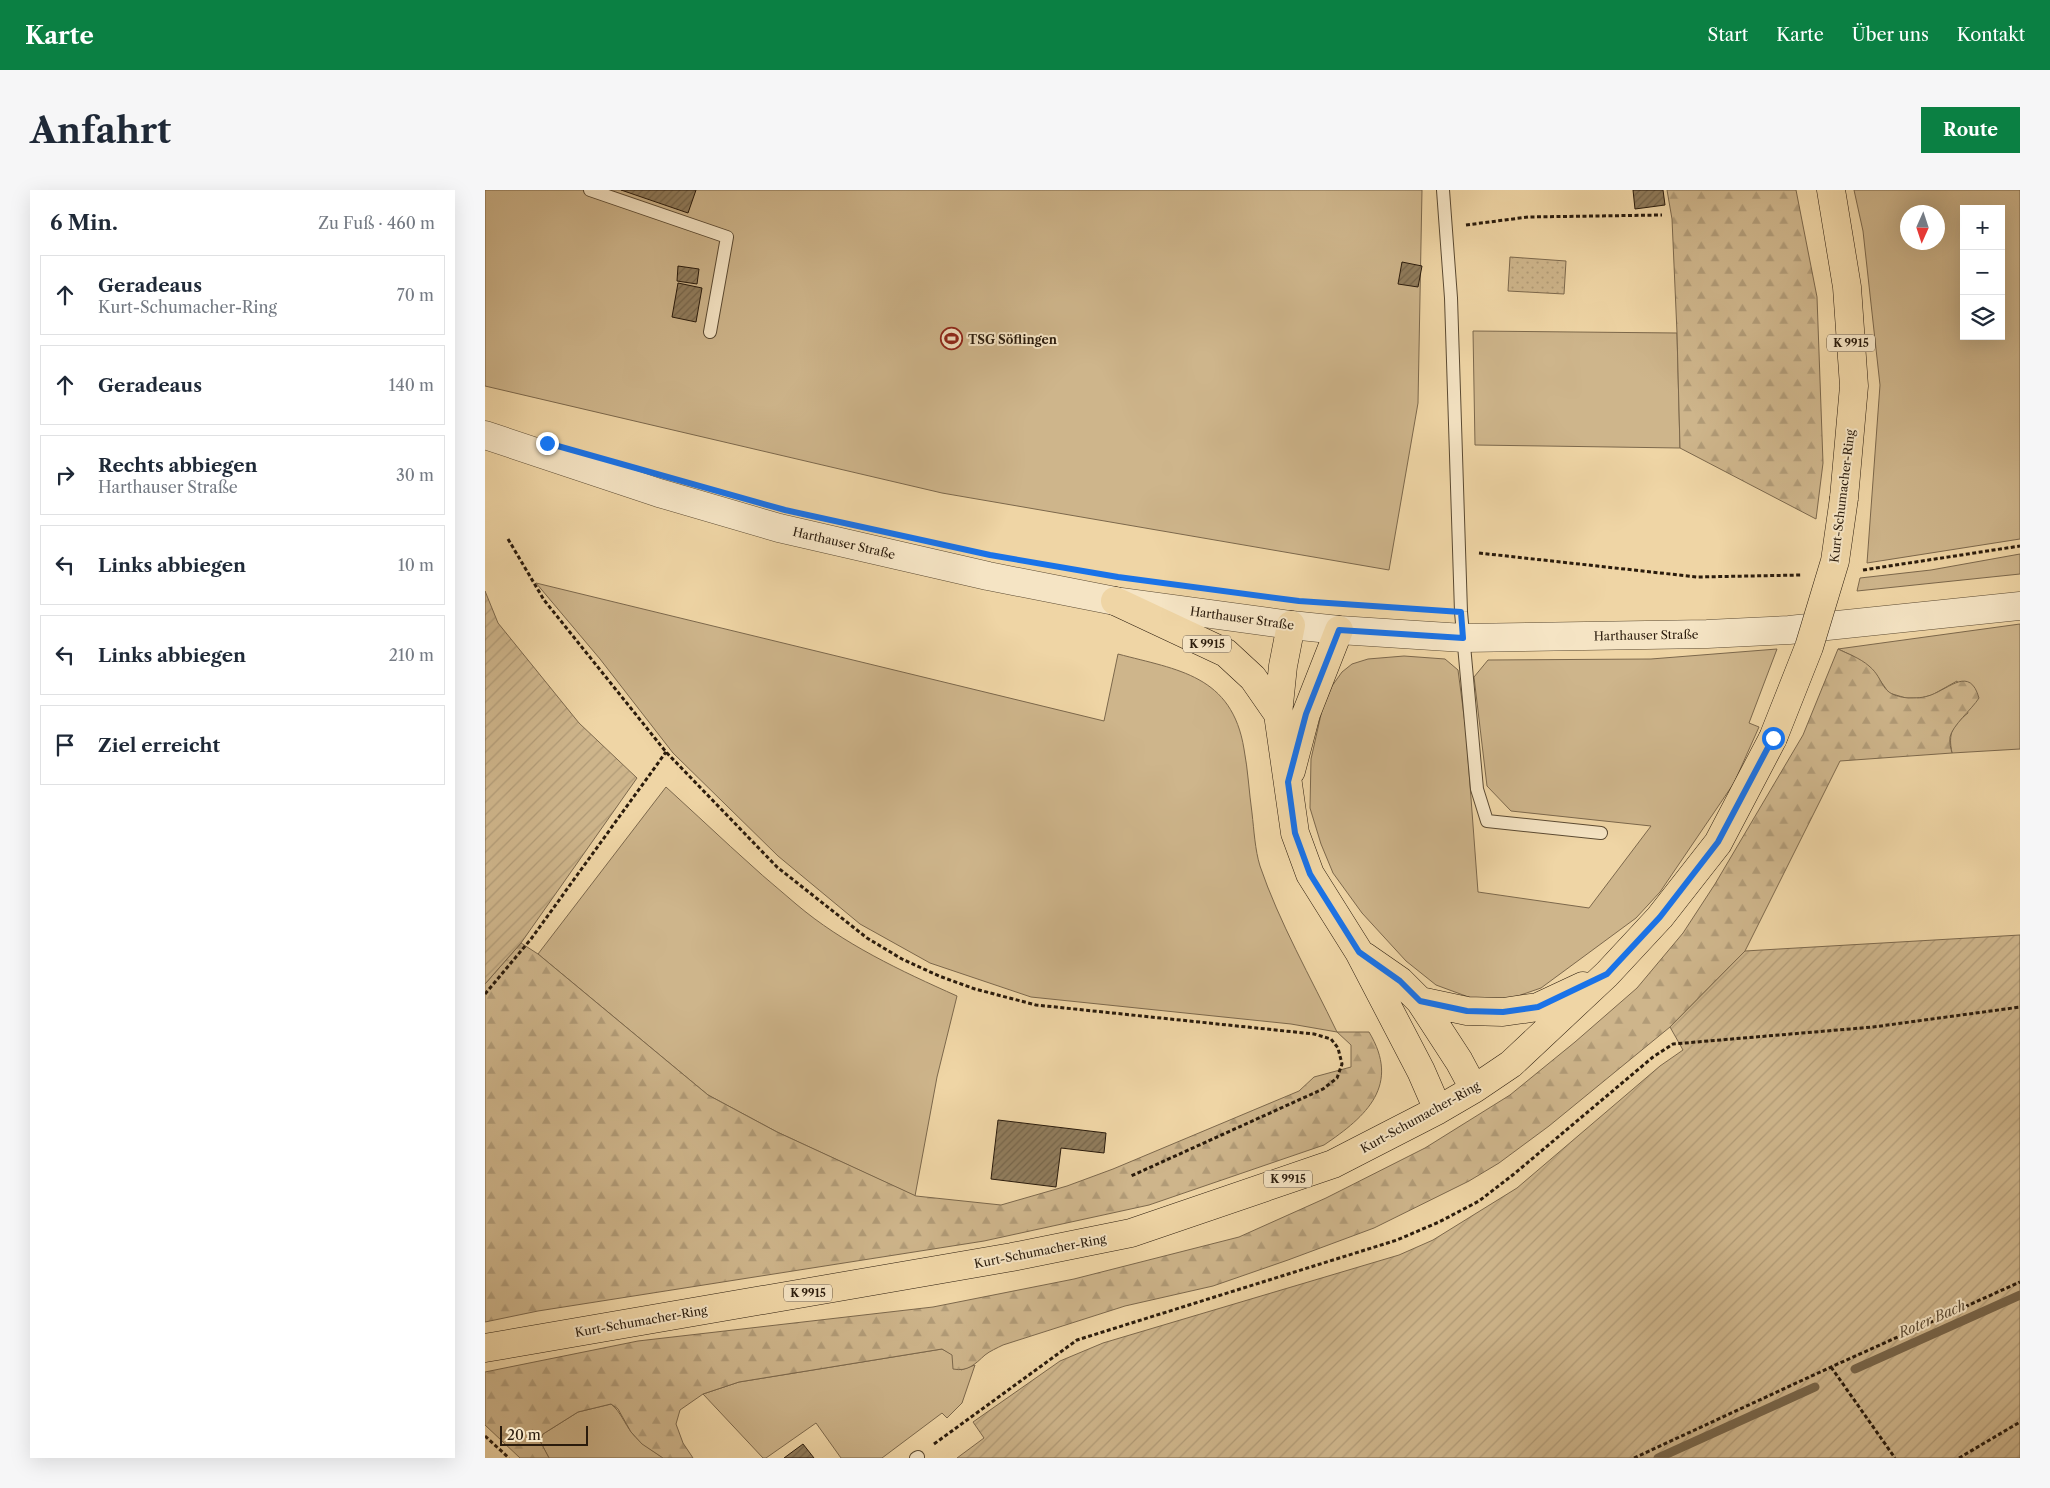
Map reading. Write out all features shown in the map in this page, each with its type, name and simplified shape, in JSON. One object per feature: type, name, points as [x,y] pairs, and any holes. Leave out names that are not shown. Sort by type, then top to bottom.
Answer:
[{"type":"main road","name":"Kurt-Schumacher-Ring","points":[[485,1348],[1012,1258],[1131,1233],[1333,1164],[1439,1110],[1511,1064],[1607,974],[1660,917],[1718,842],[1773,738],[1809,648],[1835,561],[1844,498],[1854,386],[1847,287],[1831,190]]},
{"type":"main road","name":"K 9915","points":[[1115,601],[1226,653],[1253,678],[1278,714]]},
{"type":"main road","name":"K 9915","points":[[1291,625],[1283,666],[1278,714],[1295,833],[1310,874],[1359,952],[1421,1071],[1439,1110]]},
{"type":"main road","name":"K 9915","points":[[1288,782],[1306,714],[1339,630]]},
{"type":"main road","name":"K 9915","points":[[1359,952],[1400,981],[1420,1001],[1459,1061],[1474,1089]]},
{"type":"main road","name":"K 9915","points":[[1420,1001],[1467,1011],[1503,1012],[1538,1007],[1607,974]]},
{"type":"street","name":"Harthauser Straße","points":[[485,435],[659,493],[779,528],[988,576],[1115,601],[1291,625],[1463,638],[1707,634],[1789,630],[2020,606]]},
{"type":"lane","points":[[590,190],[727,236],[710,332]]},
{"type":"lane","points":[[1443,190],[1451,298],[1463,638],[1477,789],[1487,821],[1601,833]]},
{"type":"path","points":[[1446,236],[1464,225],[1528,217],[1662,215]]},
{"type":"path","points":[[508,539],[544,600],[666,752],[777,867],[867,938],[902,959],[939,976],[975,989],[1036,1005],[1314,1034],[1331,1039],[1338,1048],[1342,1064],[1337,1078],[1323,1089],[1131,1176]]},
{"type":"path","points":[[1859,570],[2020,546]]},
{"type":"path","points":[[1459,551],[1697,577],[1807,575]]},
{"type":"path","points":[[485,994],[531,939],[666,752]]},
{"type":"path","points":[[917,1457],[1077,1340],[1397,1240],[1439,1222],[1479,1201],[1514,1174],[1653,1057],[1673,1044],[1863,1028],[2020,1007]]},
{"type":"path","points":[[1634,1458],[2020,1282]]},
{"type":"path","points":[[1831,1367],[1895,1458]]},
{"type":"path","points":[[1959,1458],[2020,1422]]},
{"type":"path","points":[[485,1436],[509,1458]]},
{"type":"green space","name":"TSG Söflingen","points":[[485,190],[1422,190],[1418,403],[1389,570],[942,493],[485,386]]},
{"type":"green space","points":[[1667,190],[1796,190],[1817,297],[1823,463],[1816,519],[1680,448],[1672,219]]},
{"type":"green space","points":[[1854,190],[2020,190],[2020,539],[1867,563],[1880,385],[1863,231]]},
{"type":"green space","points":[[1510,257],[1566,261],[1564,294],[1508,291]]},
{"type":"green space","points":[[1473,331],[1677,333],[1680,448],[1475,445]]},
{"type":"green space","points":[[2020,554],[2020,574],[1857,591],[1860,578],[1931,570]]},
{"type":"green space","points":[[536,583],[1104,721],[1118,654],[1161,665],[1199,680],[1215,691],[1228,705],[1238,724],[1244,749],[1260,866],[1286,929],[1337,1032],[1291,1024],[1031,997],[930,963],[860,924],[778,856],[673,753],[600,659]]},
{"type":"green space","points":[[485,591],[498,623],[579,723],[637,778],[521,943],[485,984]]},
{"type":"green space","points":[[2020,624],[2020,749],[1952,753],[1951,735],[1953,730],[1958,722],[1968,713],[1957,681],[1932,695],[1921,698],[1906,698],[1889,693],[1877,676],[1853,656],[1838,649]]},
{"type":"green space","points":[[1777,649],[1749,723],[1759,727],[1734,783],[1660,892],[1636,918],[1541,988],[1512,998],[1495,1001],[1474,999],[1436,985],[1406,961],[1362,913],[1333,873],[1321,844],[1310,808],[1311,759],[1322,710],[1332,686],[1342,672],[1352,664],[1368,659],[1404,656],[1445,659],[1458,670],[1466,731],[1478,892],[1589,908],[1651,826],[1511,811],[1487,786],[1474,677],[1488,660],[1651,659]]},
{"type":"green space","points":[[1838,649],[1865,663],[1874,671],[1887,690],[1898,696],[1908,698],[1922,697],[1931,695],[1952,684],[1965,681],[1970,683],[1975,688],[1979,698],[1958,723],[1950,737],[1952,753],[1840,761],[1745,951],[1670,1027],[1549,1126],[1499,1163],[1469,1181],[1374,1228],[1213,1286],[1125,1306],[1003,1345],[989,1352],[967,1368],[953,1369],[952,1355],[942,1349],[739,1382],[703,1394],[680,1410],[676,1424],[683,1443],[693,1458],[663,1458],[642,1444],[631,1432],[618,1409],[611,1404],[578,1412],[543,1434],[540,1441],[549,1458],[520,1458],[485,1425],[485,1372],[638,1341],[933,1307],[1074,1279],[1239,1237],[1326,1198],[1425,1148],[1510,1095],[1575,1042],[1637,988],[1683,933],[1715,884],[1803,735]]},
{"type":"green space","points":[[666,787],[763,876],[833,932],[873,956],[957,996],[937,1077],[915,1196],[777,1132],[708,1095],[538,954]]},
{"type":"green space","points":[[2020,935],[2020,1458],[957,1458],[984,1438],[973,1422],[1060,1361],[1103,1343],[1399,1255],[1433,1240],[1517,1188],[1660,1066],[1683,1050],[1670,1027],[1745,951]]},
{"type":"green space","points":[[521,943],[538,954],[708,1095],[777,1132],[916,1196],[1001,1205],[1067,1186],[1113,1169],[1299,1091],[1314,1077],[1351,1067],[1351,1045],[1337,1032],[1369,1032],[1378,1051],[1382,1068],[1380,1083],[1375,1098],[1366,1110],[1354,1123],[1324,1145],[1149,1205],[984,1241],[538,1311],[485,1322],[485,984]]},
{"type":"green space","points":[[942,1349],[952,1354],[961,1370],[975,1365],[962,1403],[947,1418],[942,1413],[882,1458],[841,1458],[816,1423],[766,1458],[763,1458],[703,1394],[739,1382]]},
{"type":"green space","points":[[611,1404],[635,1437],[663,1458],[549,1458],[540,1441],[543,1434],[578,1412]]},
{"type":"building","points":[[621,190],[696,190],[688,213]]},
{"type":"building","points":[[1633,190],[1663,190],[1665,205],[1635,209]]},
{"type":"building","points":[[1402,262],[1422,266],[1418,287],[1398,284]]},
{"type":"building","points":[[678,266],[699,269],[697,284],[677,281]]},
{"type":"building","points":[[678,283],[702,288],[696,322],[672,317]]},
{"type":"building","points":[[998,1120],[1106,1133],[1104,1153],[1061,1148],[1056,1187],[991,1179]]},
{"type":"building","points":[[803,1444],[814,1458],[784,1458]]},
{"type":"waterway","name":"Roter Bach","points":[[1855,1369],[2020,1295]]},
{"type":"waterway","name":"Roter Bach","points":[[1658,1458],[1815,1387]]},
{"type":"place","name":"TSG Söflingen","points":[[952,339]]},
{"type":"route","points":[[547,443],[785,510],[990,555],[1118,577],[1299,601],[1461,612],[1463,638],[1339,630],[1306,714],[1288,782],[1295,833],[1310,874],[1359,952],[1400,981],[1420,1001],[1467,1011],[1503,1012],[1538,1007],[1607,974],[1660,917],[1718,842],[1773,738]]}]
